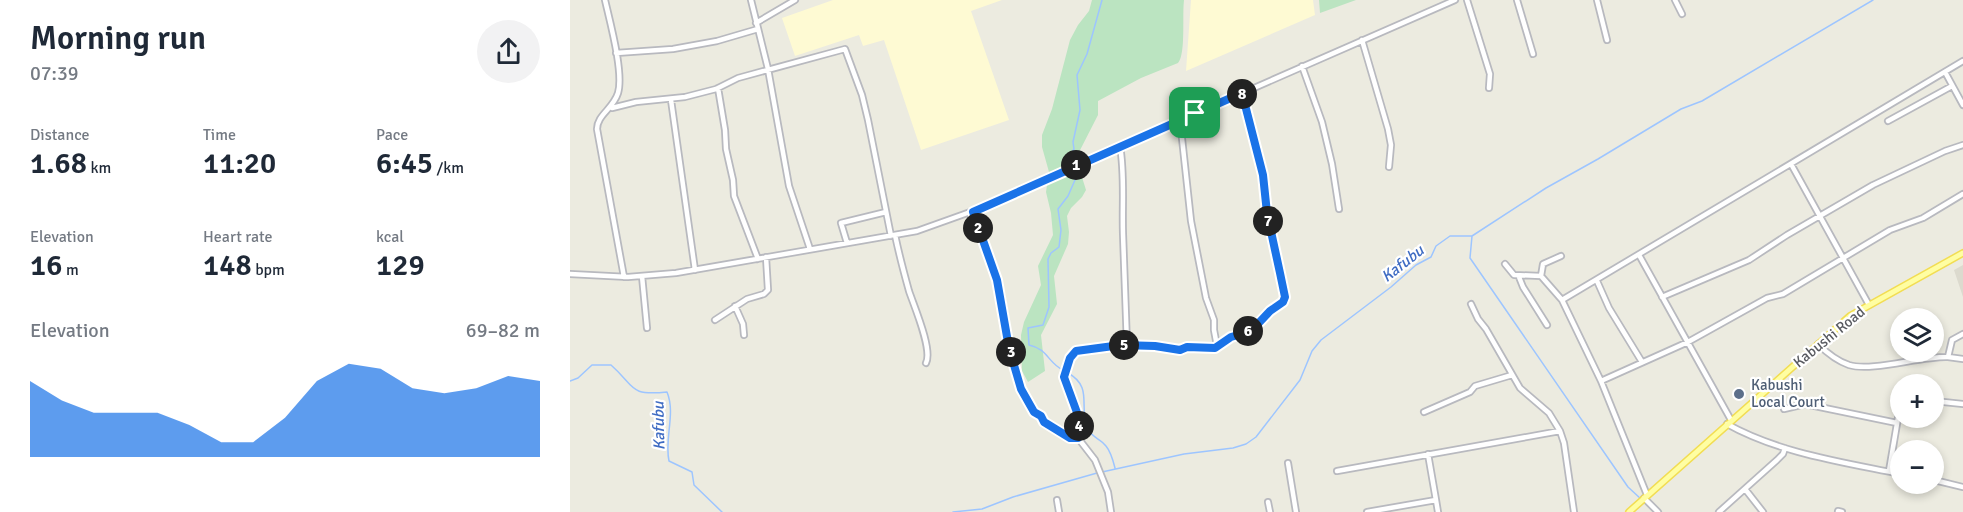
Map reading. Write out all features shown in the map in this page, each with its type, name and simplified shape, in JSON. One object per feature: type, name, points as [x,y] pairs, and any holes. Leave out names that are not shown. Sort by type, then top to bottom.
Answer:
[{"type":"main road","name":"Kabushi Road","points":[[1629,512],[1844,321],[1963,253]]},
{"type":"street","points":[[605,0],[616,53],[619,85],[612,108]]},
{"type":"street","points":[[751,0],[768,69],[789,186],[810,249]]},
{"type":"street","points":[[616,53],[673,49],[717,41],[757,26],[795,0]]},
{"type":"street","points":[[570,274],[624,277],[694,270],[893,236],[930,227],[973,212],[1455,0]]},
{"type":"street","points":[[1467,0],[1490,74],[1489,88]]},
{"type":"street","points":[[1517,0],[1533,54]]},
{"type":"street","points":[[1597,0],[1607,39]]},
{"type":"street","points":[[1675,0],[1682,14]]},
{"type":"street","points":[[1362,40],[1388,129],[1391,145],[1389,167]]},
{"type":"street","points":[[624,277],[597,129],[600,117],[612,108],[636,102],[671,99],[718,88],[738,78],[842,49],[847,52],[868,120],[886,212],[921,321],[928,357],[926,363]]},
{"type":"street","points":[[1562,300],[1598,281],[1963,61]]},
{"type":"street","points":[[1302,66],[1322,122],[1339,209]]},
{"type":"street","points":[[1945,72],[1963,105]]},
{"type":"street","points":[[1888,121],[1953,86]]},
{"type":"street","points":[[718,88],[734,196],[758,258]]},
{"type":"street","points":[[1111,512],[1108,492],[1096,462],[1078,438],[1079,418],[1064,377],[1070,358],[1076,351],[1084,349],[1127,345],[1162,346],[1180,350],[1187,347],[1210,348],[1254,328],[1270,311],[1281,305],[1285,297],[1267,213],[1262,170],[1242,93]]},
{"type":"street","points":[[671,99],[694,270]]},
{"type":"street","points":[[1180,120],[1191,221],[1206,298],[1214,320],[1217,346]]},
{"type":"street","points":[[1662,297],[1749,260],[1820,215],[1902,171],[1963,145]]},
{"type":"street","points":[[1120,146],[1124,189],[1122,231],[1128,307],[1127,345]]},
{"type":"street","points":[[1791,164],[1869,305]]},
{"type":"street","points":[[1601,381],[1688,342],[1767,298],[1796,288],[1819,271],[1890,231],[1923,218],[1963,194]]},
{"type":"street","points":[[847,243],[841,223],[886,212]]},
{"type":"street","points":[[973,212],[999,286],[1009,348],[1021,389],[1034,412],[1041,416],[1044,422],[1070,438],[1078,438]]},
{"type":"street","points":[[1639,255],[1688,342],[1729,422],[1757,439],[1785,448],[1889,471],[1896,428]]},
{"type":"street","points":[[1541,276],[1543,264],[1561,256]]},
{"type":"street","points":[[715,320],[747,299],[764,294],[768,290],[766,257]]},
{"type":"street","points":[[1504,264],[1511,273],[1520,277],[1534,274],[1541,276],[1562,300],[1601,381],[1645,497],[1658,512]]},
{"type":"street","points":[[642,276],[647,328]]},
{"type":"street","points":[[1520,277],[1523,287],[1547,325]]},
{"type":"street","points":[[1598,281],[1609,308],[1642,362]]},
{"type":"street","points":[[1471,304],[1520,388],[1549,413],[1560,431],[1574,512]]},
{"type":"street","points":[[735,306],[743,324],[744,335]]},
{"type":"street","points":[[1948,357],[1952,340],[1963,334]]},
{"type":"street","points":[[1818,344],[1826,352],[1850,365],[1889,364],[1912,359],[1948,357],[1963,359]]},
{"type":"street","points":[[1424,412],[1470,392],[1475,386],[1512,375]]},
{"type":"street","points":[[1944,402],[1963,404]]},
{"type":"street","points":[[1784,408],[1805,404],[1890,422]]},
{"type":"street","points":[[1336,471],[1560,431]]},
{"type":"street","points":[[1719,512],[1777,460],[1785,448]]},
{"type":"street","points":[[1428,454],[1438,512]]},
{"type":"street","points":[[1288,463],[1296,512]]},
{"type":"street","points":[[1944,482],[1963,487]]},
{"type":"street","points":[[1745,489],[1762,512]]},
{"type":"street","points":[[1057,500],[1059,512]]},
{"type":"street","points":[[1366,512],[1436,500]]},
{"type":"street","points":[[1268,502],[1270,512]]},
{"type":"shaded area","points":[[833,0],[1002,0],[971,11],[1009,120],[921,150],[884,40],[863,46],[859,35],[795,56],[782,18]]},
{"type":"shaded area","points":[[1191,0],[1313,0],[1315,15],[1186,71]]},
{"type":"shaded area","points":[[1963,265],[1963,297],[1954,270]]},
{"type":"green space","points":[[1092,0],[1184,0],[1182,52],[1178,63],[1141,78],[1098,101],[1098,115],[1076,158],[1086,190],[1067,216],[1068,244],[1054,276],[1057,304],[1041,335],[1045,371],[1028,382],[1022,371],[1021,335],[1024,322],[1041,285],[1038,266],[1053,235],[1046,192],[1049,172],[1042,147],[1042,135],[1052,109],[1070,40],[1089,11]]},
{"type":"green space","points":[[1319,0],[1356,0],[1320,13]]},
{"type":"waterway","points":[[1070,164],[1068,159],[1074,149],[1073,142],[1080,110],[1077,75],[1087,54],[1102,0]]},
{"type":"waterway","name":"Kafubu","points":[[1102,472],[1184,454],[1233,448],[1246,444],[1256,437],[1300,380],[1312,351],[1321,340],[1416,265],[1431,257],[1436,246],[1450,236],[1472,236],[1546,188],[1681,109],[1702,101],[1873,0]]},
{"type":"waterway","points":[[1063,370],[1040,350],[1029,345],[1028,328],[1043,325],[1049,307],[1048,259],[1051,253],[1059,247],[1061,230],[1058,209],[1068,196],[1075,180],[1072,171]]},
{"type":"waterway","points":[[1472,236],[1470,258],[1628,487],[1641,499]]},
{"type":"waterway","name":"Kafubu","points":[[570,381],[578,378],[592,365],[611,365],[639,391],[667,392],[670,409],[669,461],[692,472],[694,485],[722,512]]},
{"type":"waterway","points":[[1068,373],[1076,378],[1083,390],[1088,430],[1108,448],[1115,468]]},
{"type":"waterway","name":"Kafubu","points":[[953,512],[982,509],[1013,497],[1097,473]]},
{"type":"waterway","points":[[1645,503],[1652,509]]},
{"type":"place","name":"Kabushi Local Court","points":[[1739,394]]},
{"type":"route","points":[[1242,93],[1263,175],[1267,213],[1285,297],[1280,306],[1270,311],[1254,328],[1231,337],[1215,348],[1187,347],[1172,350],[1162,346],[1121,345],[1076,351],[1064,372],[1079,418],[1078,438],[1070,438],[1044,422],[1041,416],[1034,412],[1021,389],[1009,348],[997,280],[973,212],[1195,113],[1242,93]]}]
